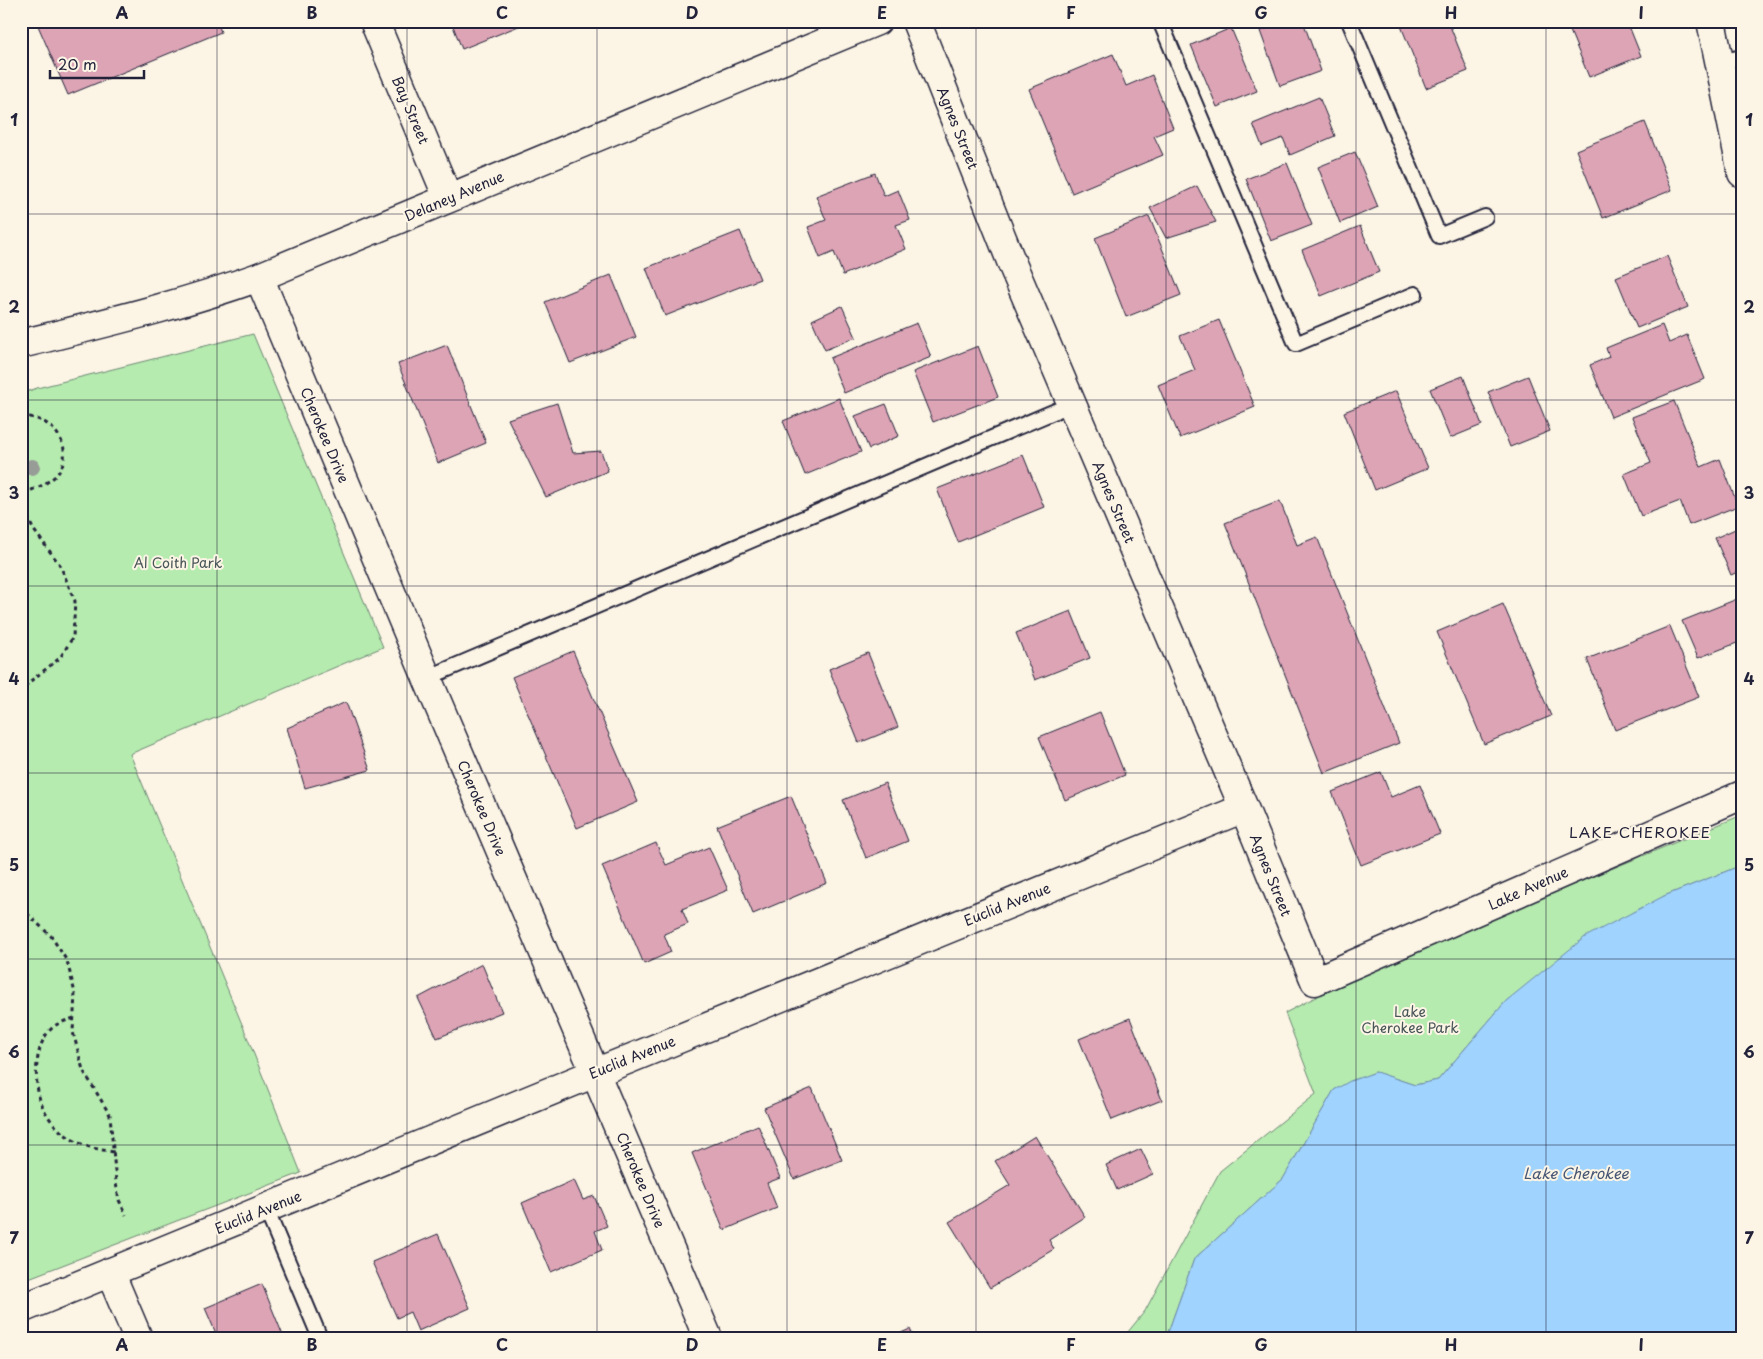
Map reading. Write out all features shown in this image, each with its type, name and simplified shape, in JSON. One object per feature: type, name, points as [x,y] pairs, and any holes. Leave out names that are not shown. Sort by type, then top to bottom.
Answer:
[{"type":"street","name":"Bay Street","points":[[374,21],[448,198]]},
{"type":"street","name":"Delaney Avenue","points":[[21,344],[161,308],[221,291],[259,277],[877,21]]},
{"type":"street","name":"Agnes Street","points":[[916,21],[1013,266],[1244,808],[1315,981]]},
{"type":"street","points":[[1711,21],[1730,59],[1742,172]]},
{"type":"street","name":"Cherokee Drive","points":[[259,277],[427,678],[708,1338]]},
{"type":"street","name":"Lake Avenue","points":[[1315,981],[1742,795]]},
{"type":"street","name":"Euclid Avenue","points":[[21,1309],[595,1072],[1244,808]]},
{"type":"street","points":[[110,1272],[138,1338]]},
{"type":"lane","points":[[1160,21],[1296,344],[1415,294]]},
{"type":"lane","points":[[1349,21],[1439,236],[1486,217]]},
{"type":"lane","points":[[427,678],[1072,404]]},
{"type":"lane","points":[[266,1209],[320,1338]]},
{"type":"path","points":[[21,417],[27,416],[42,420],[55,431],[65,450],[63,464],[56,475],[35,489],[21,494]]},
{"type":"path","points":[[21,502],[33,529],[60,565],[75,601],[73,637],[60,658],[28,683],[21,694]]},
{"type":"path","points":[[21,908],[51,936],[67,960],[75,993],[73,1032],[83,1070],[110,1115],[119,1200],[126,1215]]},
{"type":"path","points":[[74,1018],[55,1025],[43,1040],[35,1066],[41,1102],[48,1116],[66,1135],[88,1148],[114,1152]]},
{"type":"green space","name":"Al Coith Park","points":[[253,334],[383,647],[130,754],[244,1029],[301,1173],[21,1281],[21,394],[37,388]]},
{"type":"green space","name":"Lake Cherokee Park","points":[[1742,815],[1742,865],[1664,896],[1506,1001],[1438,1080],[1415,1085],[1375,1072],[1334,1090],[1283,1179],[1194,1259],[1166,1338],[1123,1338],[1145,1311],[1220,1171],[1316,1094],[1285,1013],[1362,973]]},
{"type":"water","name":"Lake Cherokee","points":[[1742,865],[1742,1338],[1166,1338],[1194,1259],[1283,1179],[1334,1090],[1350,1081],[1376,1072],[1415,1085],[1438,1080],[1506,1001],[1585,937],[1664,896]]},
{"type":"building","points":[[36,21],[217,21],[221,32],[68,95]]},
{"type":"building","points":[[451,21],[531,21],[462,49]]},
{"type":"building","points":[[1288,21],[1303,21],[1321,71],[1280,86],[1260,31]]},
{"type":"building","points":[[1399,21],[1448,21],[1468,71],[1426,88]]},
{"type":"building","points":[[1566,21],[1627,21],[1641,56],[1589,77]]},
{"type":"building","points":[[1231,28],[1257,91],[1217,107],[1191,45]]},
{"type":"building","points":[[1113,54],[1126,86],[1152,75],[1173,128],[1154,136],[1163,155],[1072,193],[1029,89]]},
{"type":"building","points":[[1319,97],[1335,136],[1290,155],[1283,138],[1262,146],[1253,124]]},
{"type":"building","points":[[1645,122],[1672,190],[1603,218],[1576,150]]},
{"type":"building","points":[[1355,152],[1378,207],[1340,223],[1318,167]]},
{"type":"building","points":[[1287,163],[1312,225],[1271,241],[1246,179]]},
{"type":"building","points":[[875,173],[884,196],[898,190],[910,220],[896,225],[906,249],[843,275],[834,252],[820,258],[808,227],[826,220],[816,196]]},
{"type":"building","points":[[1197,186],[1216,222],[1166,238],[1150,208]]},
{"type":"building","points":[[1149,216],[1181,295],[1126,317],[1095,238]]},
{"type":"building","points":[[1360,226],[1379,272],[1321,296],[1302,250]]},
{"type":"building","points":[[740,231],[760,279],[665,316],[646,268]]},
{"type":"building","points":[[1667,256],[1688,307],[1637,328],[1616,277]]},
{"type":"building","points":[[611,275],[636,337],[570,363],[545,302]]},
{"type":"building","points":[[842,306],[856,337],[825,350],[812,320]]},
{"type":"building","points":[[1219,320],[1255,407],[1180,438],[1158,385],[1195,370],[1180,336]]},
{"type":"building","points":[[917,323],[931,357],[844,393],[830,358]]},
{"type":"building","points":[[1662,325],[1669,343],[1687,335],[1705,379],[1611,417],[1590,365],[1609,357],[1606,348]]},
{"type":"building","points":[[447,345],[486,443],[438,463],[398,364]]},
{"type":"building","points":[[978,346],[998,397],[933,422],[913,372]]},
{"type":"building","points":[[1463,376],[1482,425],[1450,438],[1430,389]]},
{"type":"building","points":[[1528,376],[1550,431],[1510,447],[1488,392]]},
{"type":"building","points":[[1396,391],[1428,468],[1375,490],[1344,412]]},
{"type":"building","points":[[839,398],[861,452],[805,475],[783,421]]},
{"type":"building","points":[[1674,401],[1701,467],[1720,459],[1738,506],[1689,525],[1680,501],[1641,516],[1624,474],[1651,463],[1632,417]]},
{"type":"building","points":[[557,403],[573,453],[601,451],[608,471],[546,497],[508,419]]},
{"type":"building","points":[[886,404],[899,436],[869,449],[855,416]]},
{"type":"building","points":[[1023,455],[1044,507],[958,542],[937,489]]},
{"type":"building","points":[[1280,501],[1297,545],[1317,537],[1399,743],[1324,773],[1225,523]]},
{"type":"building","points":[[1742,526],[1742,570],[1731,575],[1715,538]]},
{"type":"building","points":[[1742,597],[1742,641],[1698,658],[1682,621]]},
{"type":"building","points":[[1503,604],[1551,716],[1484,744],[1437,632]]},
{"type":"building","points":[[1071,611],[1090,658],[1035,680],[1016,633]]},
{"type":"building","points":[[1670,626],[1699,697],[1615,730],[1587,659]]},
{"type":"building","points":[[573,651],[638,802],[577,828],[512,677]]},
{"type":"building","points":[[868,653],[898,727],[859,743],[829,669]]},
{"type":"building","points":[[346,702],[370,770],[305,788],[287,728]]},
{"type":"building","points":[[1100,712],[1125,775],[1065,800],[1039,737]]},
{"type":"building","points":[[1381,772],[1391,797],[1420,785],[1440,834],[1361,865],[1332,792]]},
{"type":"building","points":[[885,783],[908,841],[866,858],[843,800]]},
{"type":"building","points":[[791,796],[827,883],[753,914],[717,826]]},
{"type":"building","points":[[656,843],[666,865],[709,847],[728,890],[682,909],[688,924],[664,934],[671,952],[644,964],[602,866]]},
{"type":"building","points":[[482,964],[502,1012],[437,1038],[418,998]]},
{"type":"building","points":[[1130,1018],[1162,1100],[1112,1120],[1079,1039]]},
{"type":"building","points":[[812,1088],[842,1160],[794,1179],[764,1108]]},
{"type":"building","points":[[758,1125],[780,1178],[767,1183],[777,1208],[724,1230],[692,1153]]},
{"type":"building","points":[[1035,1136],[1085,1217],[1049,1240],[1054,1249],[990,1288],[949,1222],[1010,1185],[995,1161]]},
{"type":"building","points":[[1141,1149],[1153,1174],[1117,1190],[1106,1165]]},
{"type":"building","points":[[574,1180],[583,1200],[594,1196],[607,1226],[595,1231],[602,1250],[551,1272],[522,1203]]},
{"type":"building","points":[[438,1234],[470,1308],[418,1331],[410,1312],[397,1318],[372,1262]]},
{"type":"building","points":[[262,1284],[284,1338],[218,1338],[205,1308]]},
{"type":"building","points":[[910,1329],[914,1338],[890,1338]]},
{"type":"district","name":"LAKE CHEROKEE","points":[[1640,831]]}]
